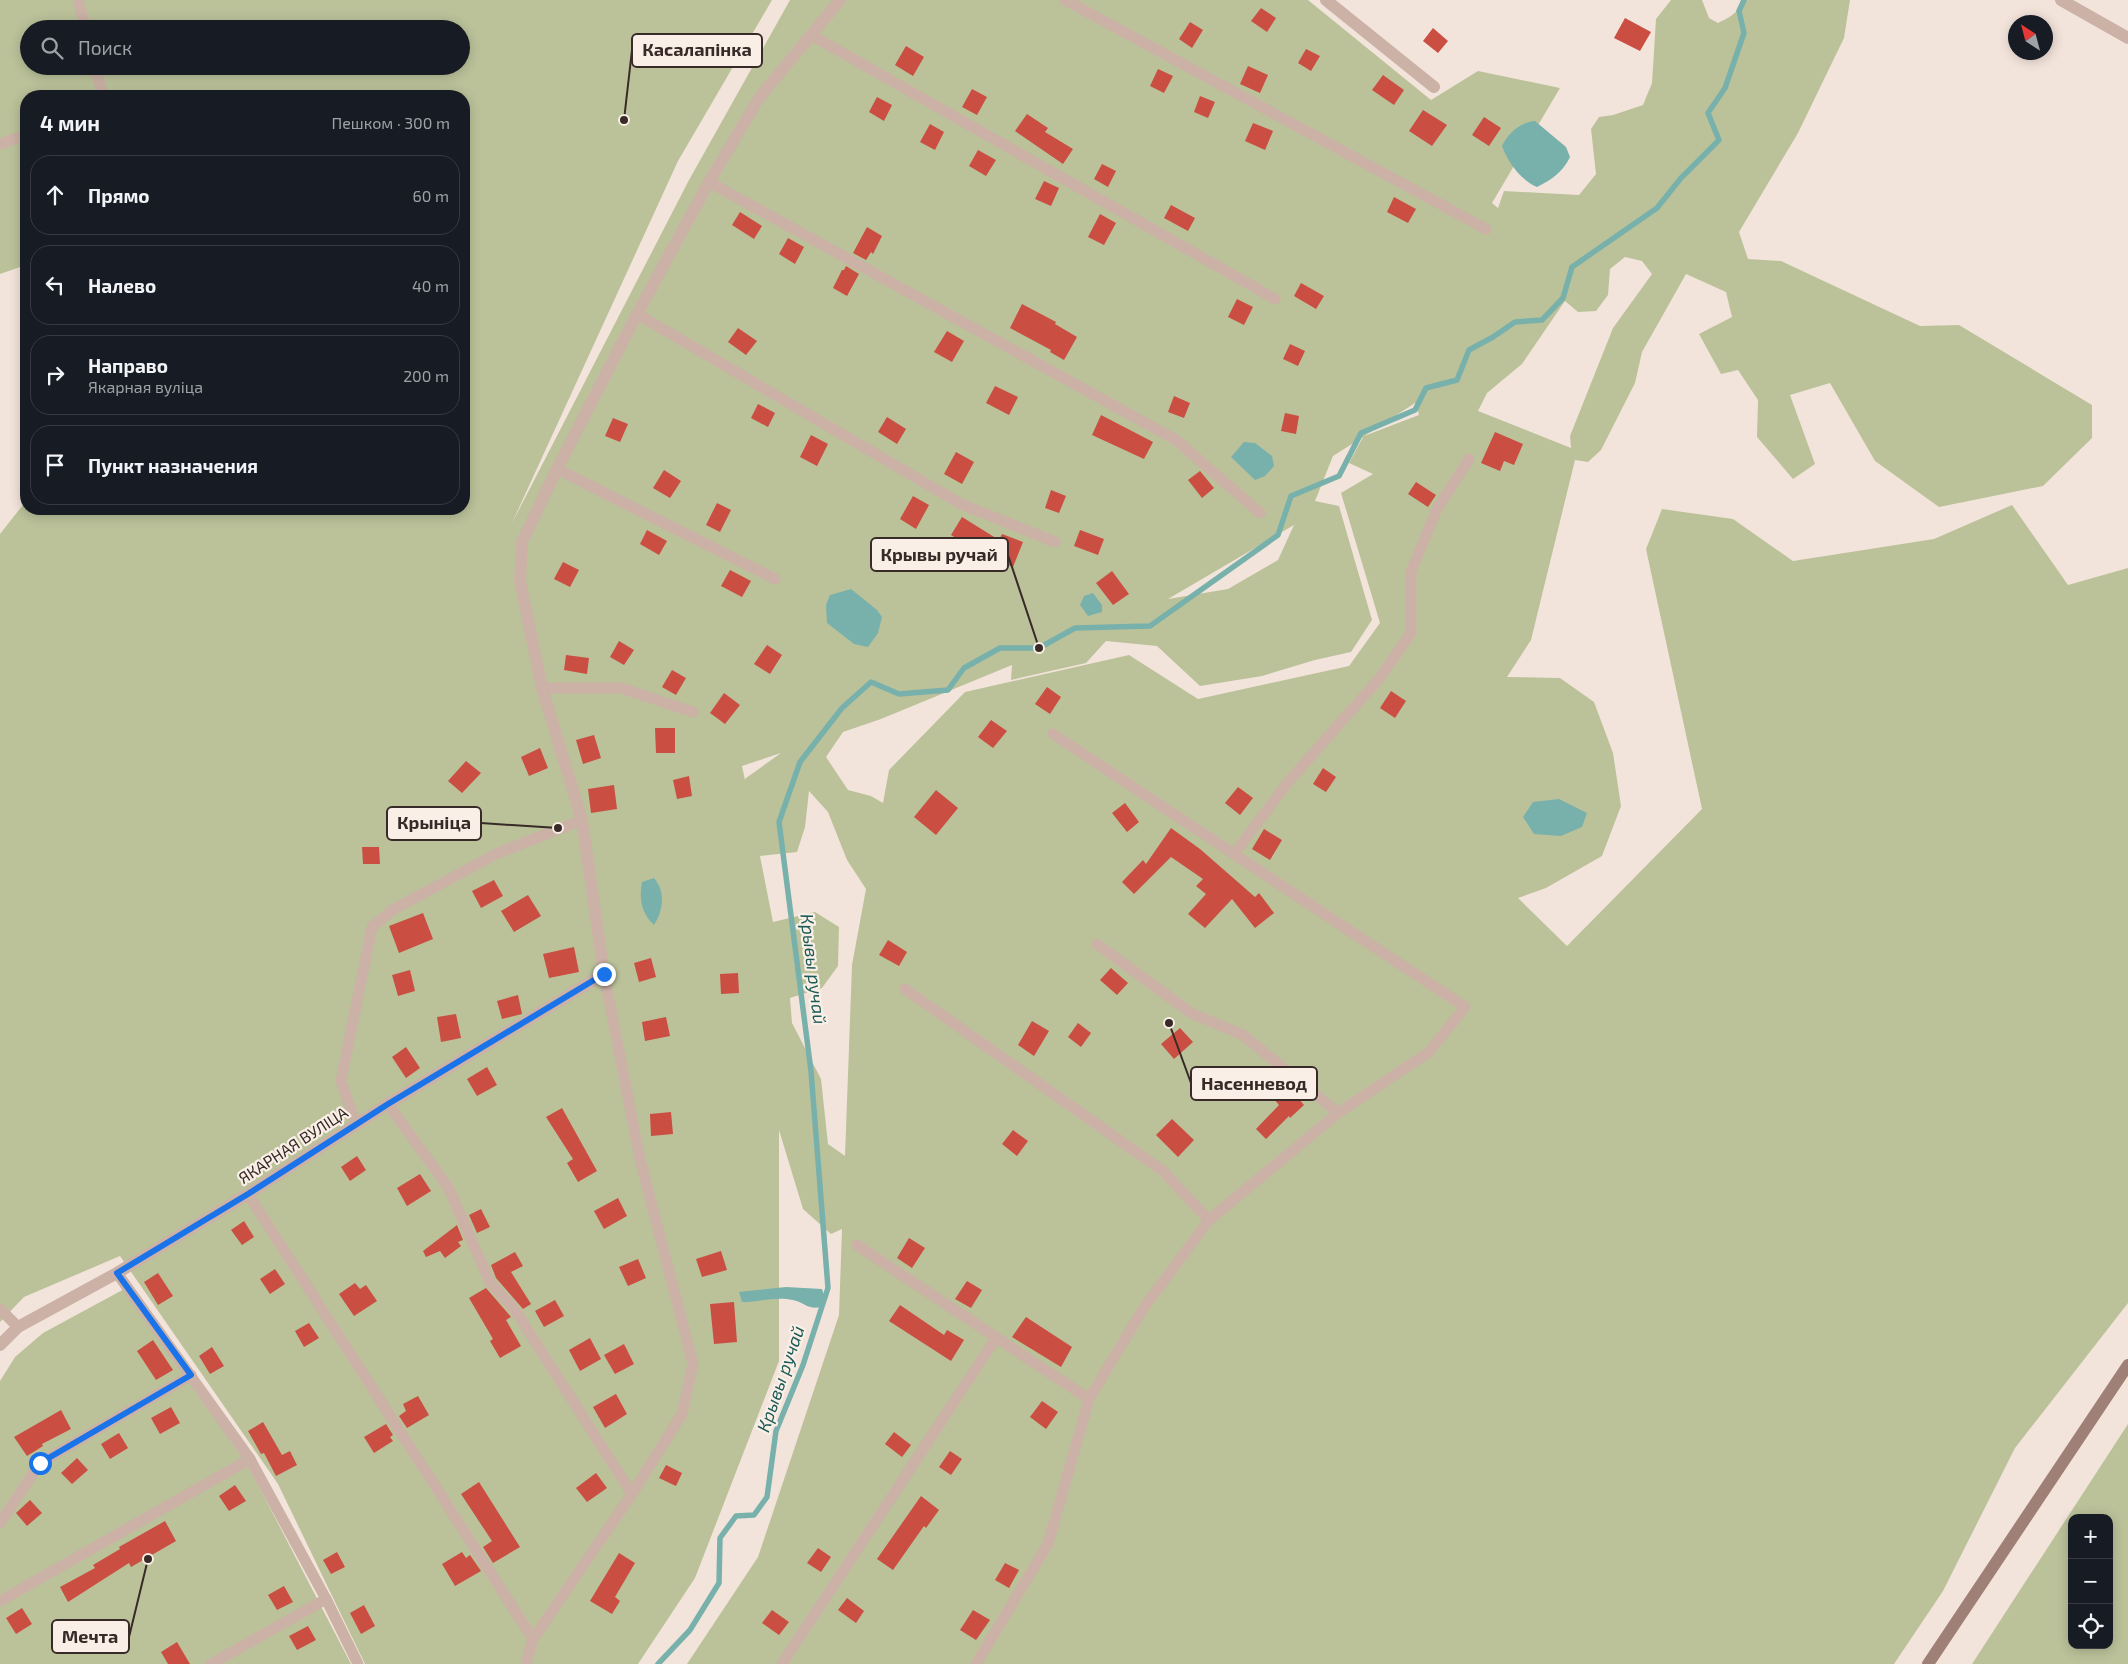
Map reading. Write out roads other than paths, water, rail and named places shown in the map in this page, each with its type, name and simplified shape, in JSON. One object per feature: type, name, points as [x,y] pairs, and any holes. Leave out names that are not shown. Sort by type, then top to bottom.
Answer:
[{"type":"main road","points":[[1928,1664],[2128,1365]]},
{"type":"street","points":[[604,974],[582,820],[542,688],[520,581],[522,542],[557,469],[637,314],[709,182],[758,98],[840,0]]},
{"type":"street","points":[[1326,0],[1434,87]]},
{"type":"street","points":[[2061,0],[2128,38]]},
{"type":"street","name":"ЯКАРНАЯ ВУЛІЦА","points":[[0,1345],[18,1327],[117,1273],[248,1194],[388,1104],[604,974]]},
{"type":"lane","points":[[78,0],[84,20]]},
{"type":"lane","points":[[1065,0],[1486,229]]},
{"type":"lane","points":[[811,35],[1275,299]]},
{"type":"lane","points":[[97,75],[101,90]]},
{"type":"lane","points":[[0,144],[20,138]]},
{"type":"lane","points":[[709,182],[1176,440],[1260,513]]},
{"type":"lane","points":[[637,314],[961,504],[1055,542]]},
{"type":"lane","points":[[1234,854],[1289,781],[1379,678],[1411,633],[1411,572],[1436,511],[1469,459]]},
{"type":"lane","points":[[557,469],[776,579]]},
{"type":"lane","points":[[542,688],[621,688],[693,712]]},
{"type":"lane","points":[[976,1664],[1048,1544],[1088,1399],[1145,1306],[1209,1220],[1338,1113],[1429,1052],[1465,1007],[1053,734]]},
{"type":"lane","points":[[356,1124],[340,1081],[372,927],[394,909],[496,854],[582,820]]},
{"type":"lane","points":[[1097,944],[1191,1013],[1243,1035],[1338,1113]]},
{"type":"lane","points":[[526,1664],[533,1639],[632,1494],[682,1414],[693,1364],[640,1159],[604,974]]},
{"type":"lane","points":[[905,989],[1163,1172],[1209,1220]]},
{"type":"lane","points":[[388,1104],[448,1187],[490,1282],[515,1310],[632,1494]]},
{"type":"lane","points":[[248,1194],[533,1639]]},
{"type":"lane","points":[[857,1245],[1088,1399]]},
{"type":"lane","points":[[117,1273],[250,1459],[326,1599],[358,1664]]},
{"type":"lane","points":[[0,1310],[18,1327]]},
{"type":"lane","points":[[782,1664],[996,1338]]},
{"type":"lane","points":[[2,1517],[40,1463],[191,1375]]},
{"type":"lane","points":[[0,1600],[250,1459]]},
{"type":"lane","points":[[211,1664],[326,1599]]},
{"type":"water","points":[[1535,121],[1566,147],[1570,157],[1556,175],[1537,187],[1516,170],[1502,146],[1516,129]]},
{"type":"water","points":[[1244,442],[1255,443],[1272,456],[1274,466],[1265,476],[1255,480],[1231,457]]},
{"type":"water","points":[[851,589],[877,610],[882,617],[878,633],[868,647],[854,644],[827,623],[826,605],[830,595]]},
{"type":"water","points":[[1093,593],[1102,605],[1102,612],[1088,616],[1080,605],[1084,596]]},
{"type":"water","points":[[1559,799],[1587,813],[1582,827],[1561,836],[1534,834],[1523,817],[1533,802]]},
{"type":"water","points":[[654,878],[662,895],[662,902],[654,925],[646,916],[641,894],[642,882]]},
{"type":"water","points":[[786,1287],[822,1289],[825,1298],[822,1307],[810,1307],[787,1299],[742,1302],[739,1292]]},
{"type":"waterway","name":"Крывы ручай","points":[[658,1664],[690,1630],[719,1583],[720,1538],[736,1516],[754,1515],[767,1497],[776,1431],[803,1365],[828,1288],[811,1071],[779,822],[800,762],[842,708],[871,682],[899,694],[948,690],[964,668],[1000,648],[1039,648],[1075,628],[1150,626],[1278,535],[1291,496],[1339,476],[1361,433],[1415,410],[1426,388],[1457,380],[1469,350],[1515,322],[1542,320],[1563,298],[1572,267],[1657,208],[1681,178],[1719,140],[1708,113],[1725,88],[1744,33],[1739,11],[1744,0]]},
{"type":"place","name":"Касалапінка","points":[[624,120]]},
{"type":"place","name":"Крывы ручай","points":[[1039,648]]},
{"type":"place","name":"Крыніца","points":[[558,828]]},
{"type":"place","name":"Насенневод","points":[[1169,1023]]},
{"type":"place","name":"Мечта","points":[[148,1559]]}]
